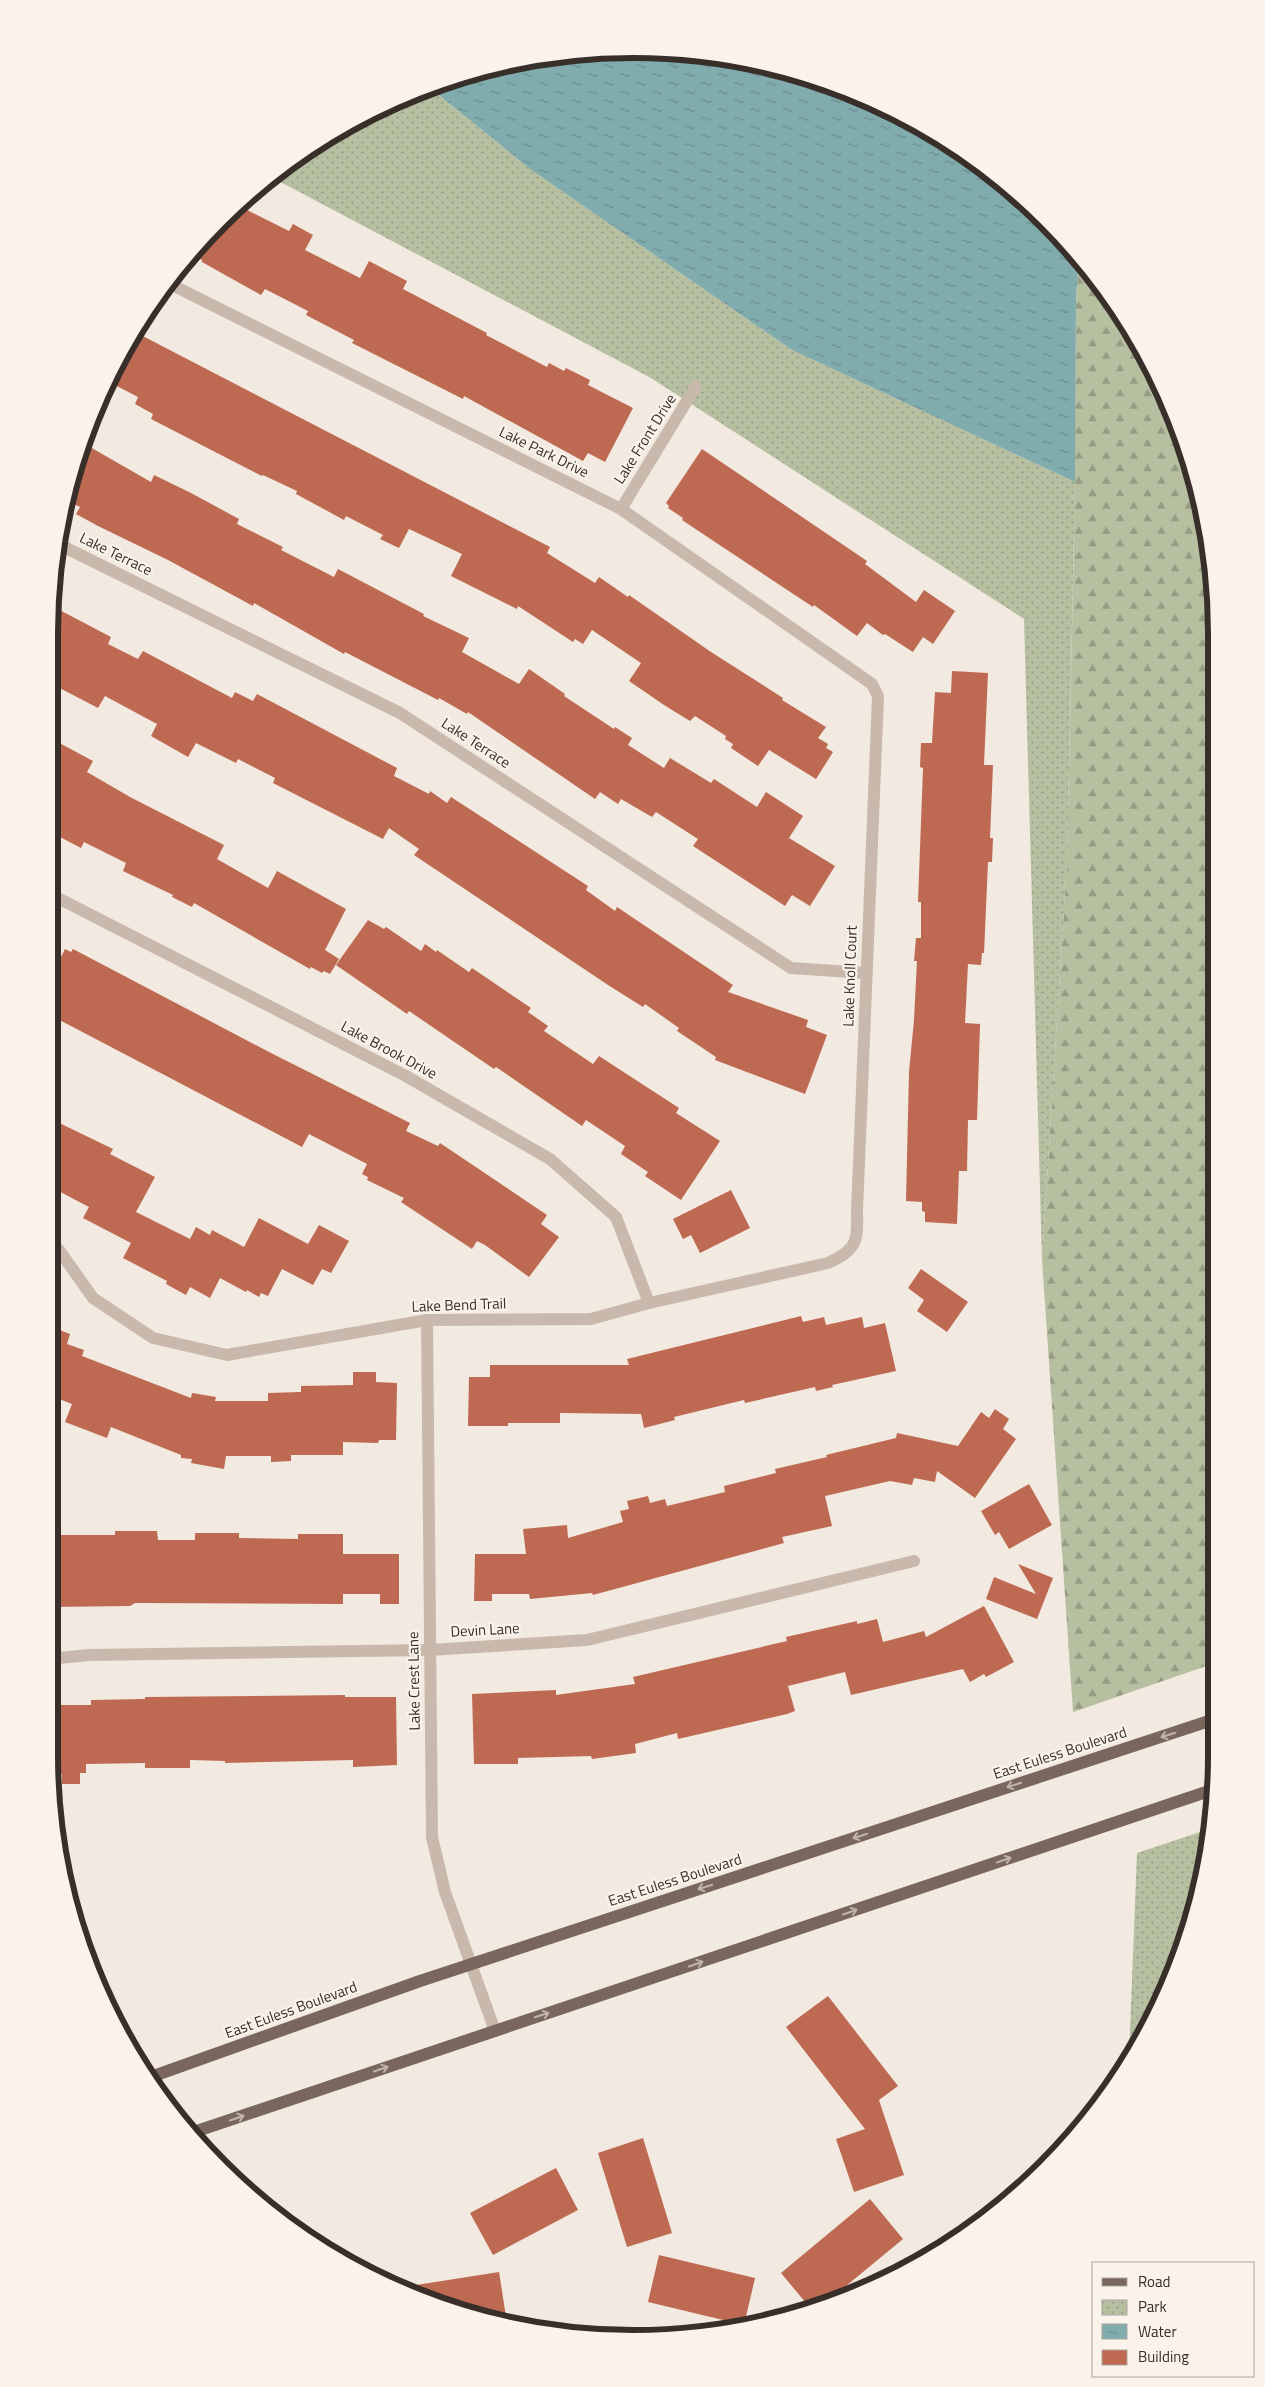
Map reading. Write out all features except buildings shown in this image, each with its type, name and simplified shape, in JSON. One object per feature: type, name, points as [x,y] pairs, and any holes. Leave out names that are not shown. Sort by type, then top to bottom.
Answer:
[{"type":"main road","name":"East Euless Boulevard","points":[[155,2076],[471,1965],[1208,1721]]},
{"type":"main road","points":[[197,2131],[1206,1792]]},
{"type":"street","name":"Lake Park Drive","points":[[173,286],[620,509],[872,684],[878,696]]},
{"type":"street","name":"Lake Front Drive","points":[[620,509],[696,386]]},
{"type":"street","name":"Lake Terrace","points":[[64,547],[400,713],[791,968],[866,974]]},
{"type":"street","name":"Lake Knoll Court","points":[[845,1255],[857,1236],[878,696]]},
{"type":"street","name":"Lake Brook Drive","points":[[58,898],[404,1075],[550,1159],[616,1217],[649,1303]]},
{"type":"street","name":"Lake Bend Trail","points":[[58,1249],[93,1298],[153,1338],[226,1355],[428,1320],[591,1319],[649,1303],[828,1263],[845,1255]]},
{"type":"street","name":"Lake Crest Lane","points":[[428,1320],[432,1837],[445,1892],[495,2031]]},
{"type":"street","name":"Devin Lane","points":[[58,1658],[89,1654],[430,1650],[587,1640],[914,1560]]},
{"type":"green space","points":[[436,92],[530,169],[792,350],[1075,482],[1067,861],[1042,1260],[1024,619],[651,378],[277,180],[313,154],[345,135],[412,101]]},
{"type":"green space","points":[[1078,269],[1111,313],[1148,378],[1164,412],[1177,448],[1188,484],[1203,557],[1208,632],[1208,1665],[1073,1712],[1042,1260],[1067,861],[1074,540],[1076,298]]},
{"type":"green space","points":[[1203,1831],[1188,1903],[1177,1939],[1164,1975],[1130,2043],[1137,1853]]},
{"type":"water","points":[[632,58],[708,62],[781,77],[817,88],[853,101],[920,135],[952,154],[1012,200],[1065,253],[1078,269],[1076,298],[1075,482],[792,350],[530,169],[436,92],[484,77],[557,62]]}]
